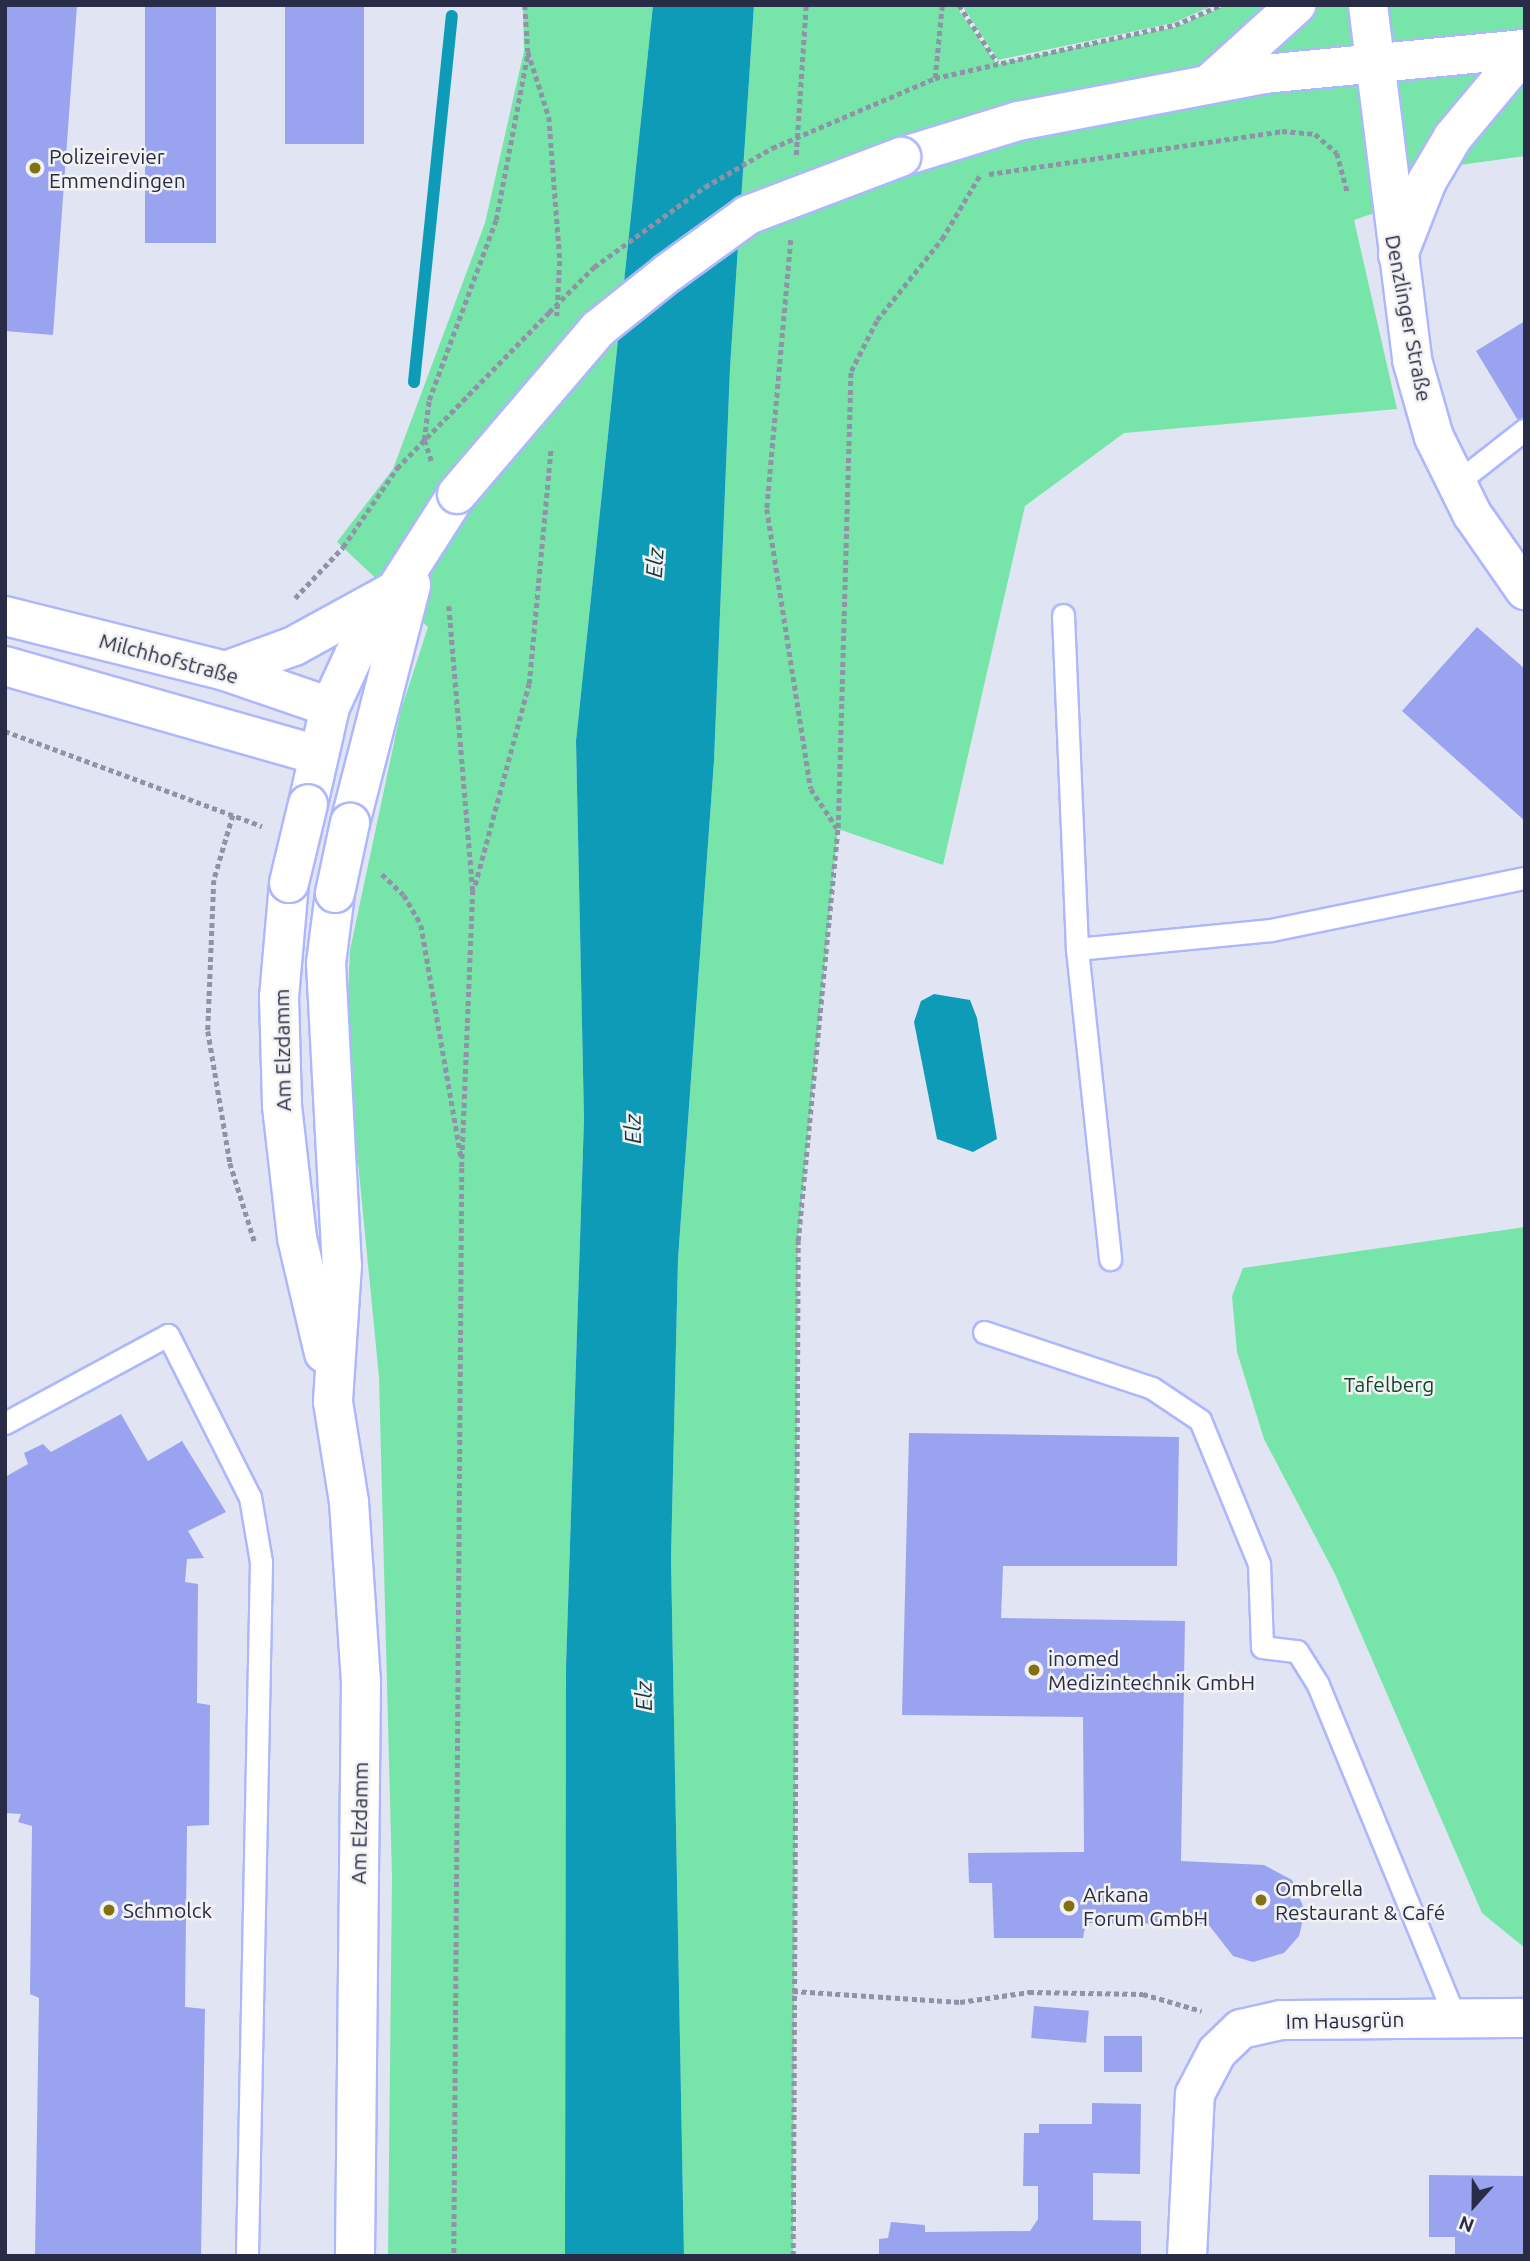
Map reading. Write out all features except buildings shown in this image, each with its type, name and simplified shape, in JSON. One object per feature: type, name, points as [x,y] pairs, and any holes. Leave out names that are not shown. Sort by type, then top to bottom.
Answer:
[{"type":"main road","points":[[1209,84],[1296,5]]},
{"type":"main road","name":"Denzlinger Straße","points":[[1368,5],[1412,360],[1455,484],[1525,590]]},
{"type":"main road","points":[[5,666],[343,729],[405,577],[457,494],[598,329],[668,273],[748,215],[901,156],[1018,121],[1209,84],[1375,61],[1525,50]]},
{"type":"main road","points":[[1398,257],[1427,181],[1452,137],[1525,50]]},
{"type":"main road","points":[[225,671],[294,646],[405,577]]},
{"type":"main road","name":"Milchhofstraße","points":[[5,616],[225,671],[343,729]]},
{"type":"main road","name":"Am Elzdamm","points":[[333,1392],[342,1265],[326,963],[335,892],[350,823],[366,770],[343,729]]},
{"type":"main road","name":"Am Elzdamm","points":[[343,729],[308,804],[289,883],[279,997],[282,1106],[298,1238],[333,1392],[349,1502],[361,1681],[355,2256]]},
{"type":"main road","name":"Im Hausgrün","points":[[1241,2029],[1281,2020],[1525,2018]]},
{"type":"main road","points":[[1187,2256],[1195,2094],[1217,2052],[1241,2029]]},
{"type":"lane","points":[[1455,484],[1524,430]]},
{"type":"lane","points":[[1063,615],[1077,949],[1110,1259]]},
{"type":"lane","points":[[1077,949],[1271,930],[1525,878]]},
{"type":"lane","points":[[984,1332],[1152,1388],[1200,1420],[1259,1564],[1262,1647],[1297,1651],[1318,1685],[1456,2019]]},
{"type":"lane","points":[[5,1423],[168,1335],[250,1497],[261,1562],[247,2256]]},
{"type":"path","points":[[525,5],[528,52],[549,117],[560,261],[557,330]]},
{"type":"path","points":[[795,170],[806,5]]},
{"type":"path","points":[[935,78],[942,5]]},
{"type":"path","points":[[959,5],[997,62]]},
{"type":"path","points":[[905,89],[935,78],[997,62],[1175,25],[1220,5]]},
{"type":"path","points":[[424,440],[429,400],[496,220],[528,52]]},
{"type":"path","points":[[793,2256],[798,1241],[838,828],[851,371],[877,320],[943,239],[980,176],[1282,131],[1315,134],[1337,153],[1352,209]]},
{"type":"path","points":[[792,226],[767,509],[811,789],[838,828]]},
{"type":"path","points":[[287,607],[343,547],[424,440],[447,420]]},
{"type":"path","points":[[473,890],[528,684],[551,439]]},
{"type":"path","points":[[448,595],[473,890],[462,1168],[454,2256]]},
{"type":"path","points":[[5,730],[269,829]]},
{"type":"path","points":[[233,815],[214,880],[208,1031],[230,1163],[258,1253]]},
{"type":"path","points":[[382,874],[404,895],[421,925],[462,1168]]},
{"type":"path","points":[[793,1991],[960,2002],[1029,1992],[1143,1994],[1192,2006],[1241,2029]]},
{"type":"green space","points":[[523,5],[653,5],[576,741],[584,1119],[566,1666],[565,2256],[388,2256],[392,1877],[379,1377],[346,1039],[350,950],[401,710],[428,627],[337,542],[393,469],[485,223],[524,51]]},
{"type":"green space","points":[[754,5],[955,5],[997,64],[1176,27],[1227,5],[1525,5],[1525,156],[1445,167],[1430,194],[1354,220],[1397,409],[1124,433],[1025,506],[943,865],[838,829],[798,1241],[793,2256],[684,2256],[671,1559],[678,1259],[714,761],[730,368]]},
{"type":"green space","points":[[962,5],[1214,5],[1173,23],[998,60]]},
{"type":"green space","name":"Tafelberg","points":[[1525,1227],[1525,1948],[1482,1913],[1335,1574],[1264,1439],[1237,1352],[1232,1296],[1243,1268]]},
{"type":"water","name":"Elz","points":[[653,5],[754,5],[730,368],[714,761],[678,1259],[671,1559],[684,2256],[565,2256],[566,1666],[584,1119],[576,741]]},
{"type":"water","points":[[934,994],[970,1000],[977,1018],[997,1139],[973,1152],[937,1139],[914,1022],[921,1001]]},
{"type":"waterway","points":[[414,382],[452,16]]},
{"type":"place","name":"Polizeirevier Emmendingen","points":[[35,168]]},
{"type":"place","name":"inomed Medizintechnik GmbH","points":[[1034,1670]]},
{"type":"place","name":"Ombrella Restaurant & Café","points":[[1261,1900]]},
{"type":"place","name":"Arkana Forum GmbH","points":[[1069,1906]]},
{"type":"place","name":"Schmolck","points":[[109,1910]]}]
